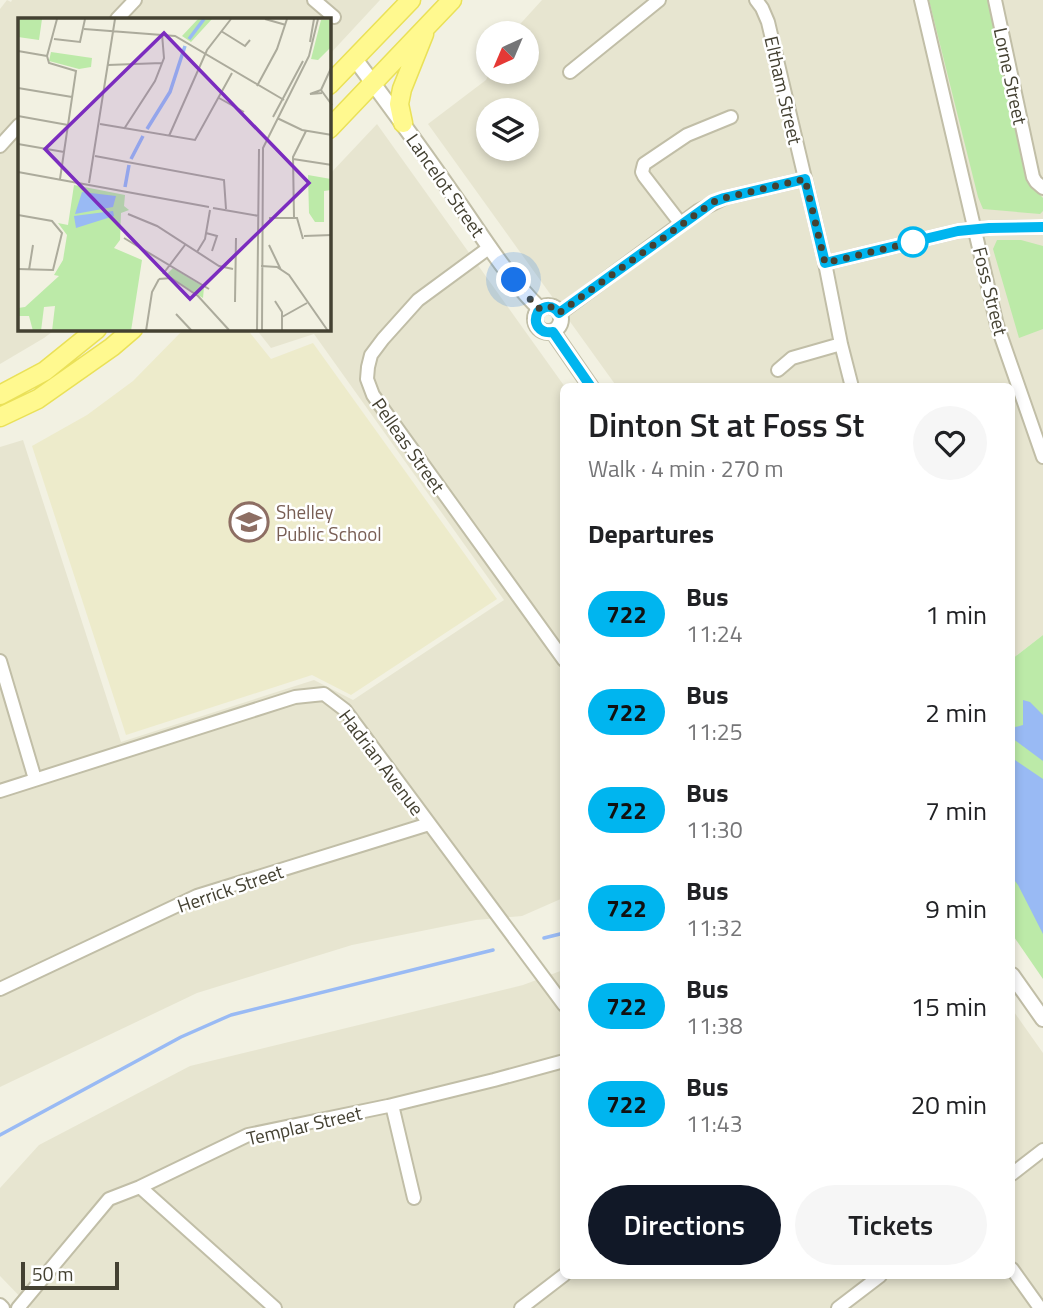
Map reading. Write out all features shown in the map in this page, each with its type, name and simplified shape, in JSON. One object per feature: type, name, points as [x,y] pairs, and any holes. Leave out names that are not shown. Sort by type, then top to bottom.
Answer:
[{"type":"main road","points":[[331,83],[411,0]]},
{"type":"main road","points":[[331,127],[452,0]]},
{"type":"main road","points":[[403,123],[399,104],[402,89],[428,24]]},
{"type":"main road","points":[[0,394],[45,371],[95,331]]},
{"type":"main road","points":[[0,417],[38,399],[112,347],[130,331]]},
{"type":"street","points":[[118,18],[135,0]]},
{"type":"street","points":[[314,0],[334,17]]},
{"type":"street","points":[[570,72],[659,0]]},
{"type":"street","name":"Eltham Street","points":[[756,0],[768,22],[851,383]]},
{"type":"street","name":"Foss Street","points":[[921,0],[997,325],[1043,457]]},
{"type":"street","name":"Lorne Street","points":[[995,0],[1033,177],[1043,188]]},
{"type":"street","name":"Lancelot Street","points":[[355,59],[490,247],[540,309]]},
{"type":"street","points":[[681,224],[643,176],[642,167],[687,135],[731,117]]},
{"type":"street","points":[[0,146],[18,126]]},
{"type":"street","points":[[559,313],[706,206],[724,198],[805,179]]},
{"type":"street","points":[[825,263],[958,231],[1043,227]]},
{"type":"street","name":"Pelleas Street","points":[[490,247],[418,300],[371,355],[367,379],[373,395],[560,654]]},
{"type":"street","points":[[553,307],[559,313],[561,321],[553,332],[543,331],[536,325],[536,315],[540,309],[553,307]]},
{"type":"street","points":[[553,332],[588,383]]},
{"type":"street","points":[[778,370],[792,358],[841,344]]},
{"type":"street","points":[[0,662],[35,779]]},
{"type":"street","name":"Hadrian Avenue","points":[[0,791],[295,697],[324,694],[345,709],[560,1000]]},
{"type":"street","name":"Herrick Street","points":[[0,989],[197,895],[429,824]]},
{"type":"street","points":[[1015,979],[1043,1018]]},
{"type":"street","name":"Templar Street","points":[[18,1308],[109,1199],[248,1135],[392,1105],[560,1062]]},
{"type":"street","points":[[392,1105],[414,1198]]},
{"type":"street","points":[[1015,1172],[1043,1150]]},
{"type":"street","points":[[140,1187],[275,1308]]},
{"type":"street","points":[[1015,1273],[1040,1308]]},
{"type":"street","points":[[521,1308],[560,1278]]},
{"type":"street","points":[[838,1308],[876,1279]]},
{"type":"shaded area","points":[[7,0],[380,0],[331,53],[331,18],[18,18],[18,331],[53,331],[0,364],[0,9]]},
{"type":"shaded area","points":[[542,0],[1043,0],[1043,635],[1015,657],[1015,383],[614,383],[428,124],[481,84],[539,84],[539,21],[523,21]]},
{"type":"shaded area","points":[[377,124],[562,383],[560,383],[560,899],[522,916],[476,920],[352,945],[197,993],[0,1087],[0,447],[23,440],[121,742],[314,680],[353,700],[504,600],[314,334],[271,348],[258,331],[331,331],[331,173]]},
{"type":"shaded area","name":"Shelley Public School","points":[[182,331],[249,331],[271,359],[313,343],[497,599],[351,695],[312,675],[126,735],[32,446],[87,415],[133,381]]},
{"type":"shaded area","points":[[560,971],[560,1279],[1015,1279],[1015,1013],[1043,1053],[1043,1308],[31,1308],[0,1276],[0,1188],[39,1145],[190,1066],[523,985]]},
{"type":"green space","points":[[929,0],[988,0],[1026,180],[1043,198],[1043,211],[1040,214],[983,209]]},
{"type":"green space","points":[[997,240],[1021,240],[1043,246],[1043,329],[1019,338],[993,249]]},
{"type":"green space","points":[[1043,635],[1043,979],[1015,938],[1015,657]]},
{"type":"water","points":[[1023,700],[1030,702],[1043,715],[1043,761],[1015,740],[1015,727],[1023,725]]},
{"type":"water","points":[[1015,760],[1043,779],[1043,934],[1015,881]]},
{"type":"waterway","points":[[544,938],[560,934]]},
{"type":"waterway","points":[[0,1135],[181,1037],[231,1015],[493,950]]},
{"type":"bus line","name":"722","points":[[588,383],[553,332],[543,331],[538,327],[535,321],[540,309],[553,307],[559,313],[698,211],[724,198],[805,179],[825,263],[958,231],[1043,227]]},
{"type":"place","name":"Shelley Public School","points":[[249,522]]},
{"type":"route","points":[[514,280],[540,309],[553,307],[559,313],[713,202],[805,179],[825,263],[913,242]]}]
